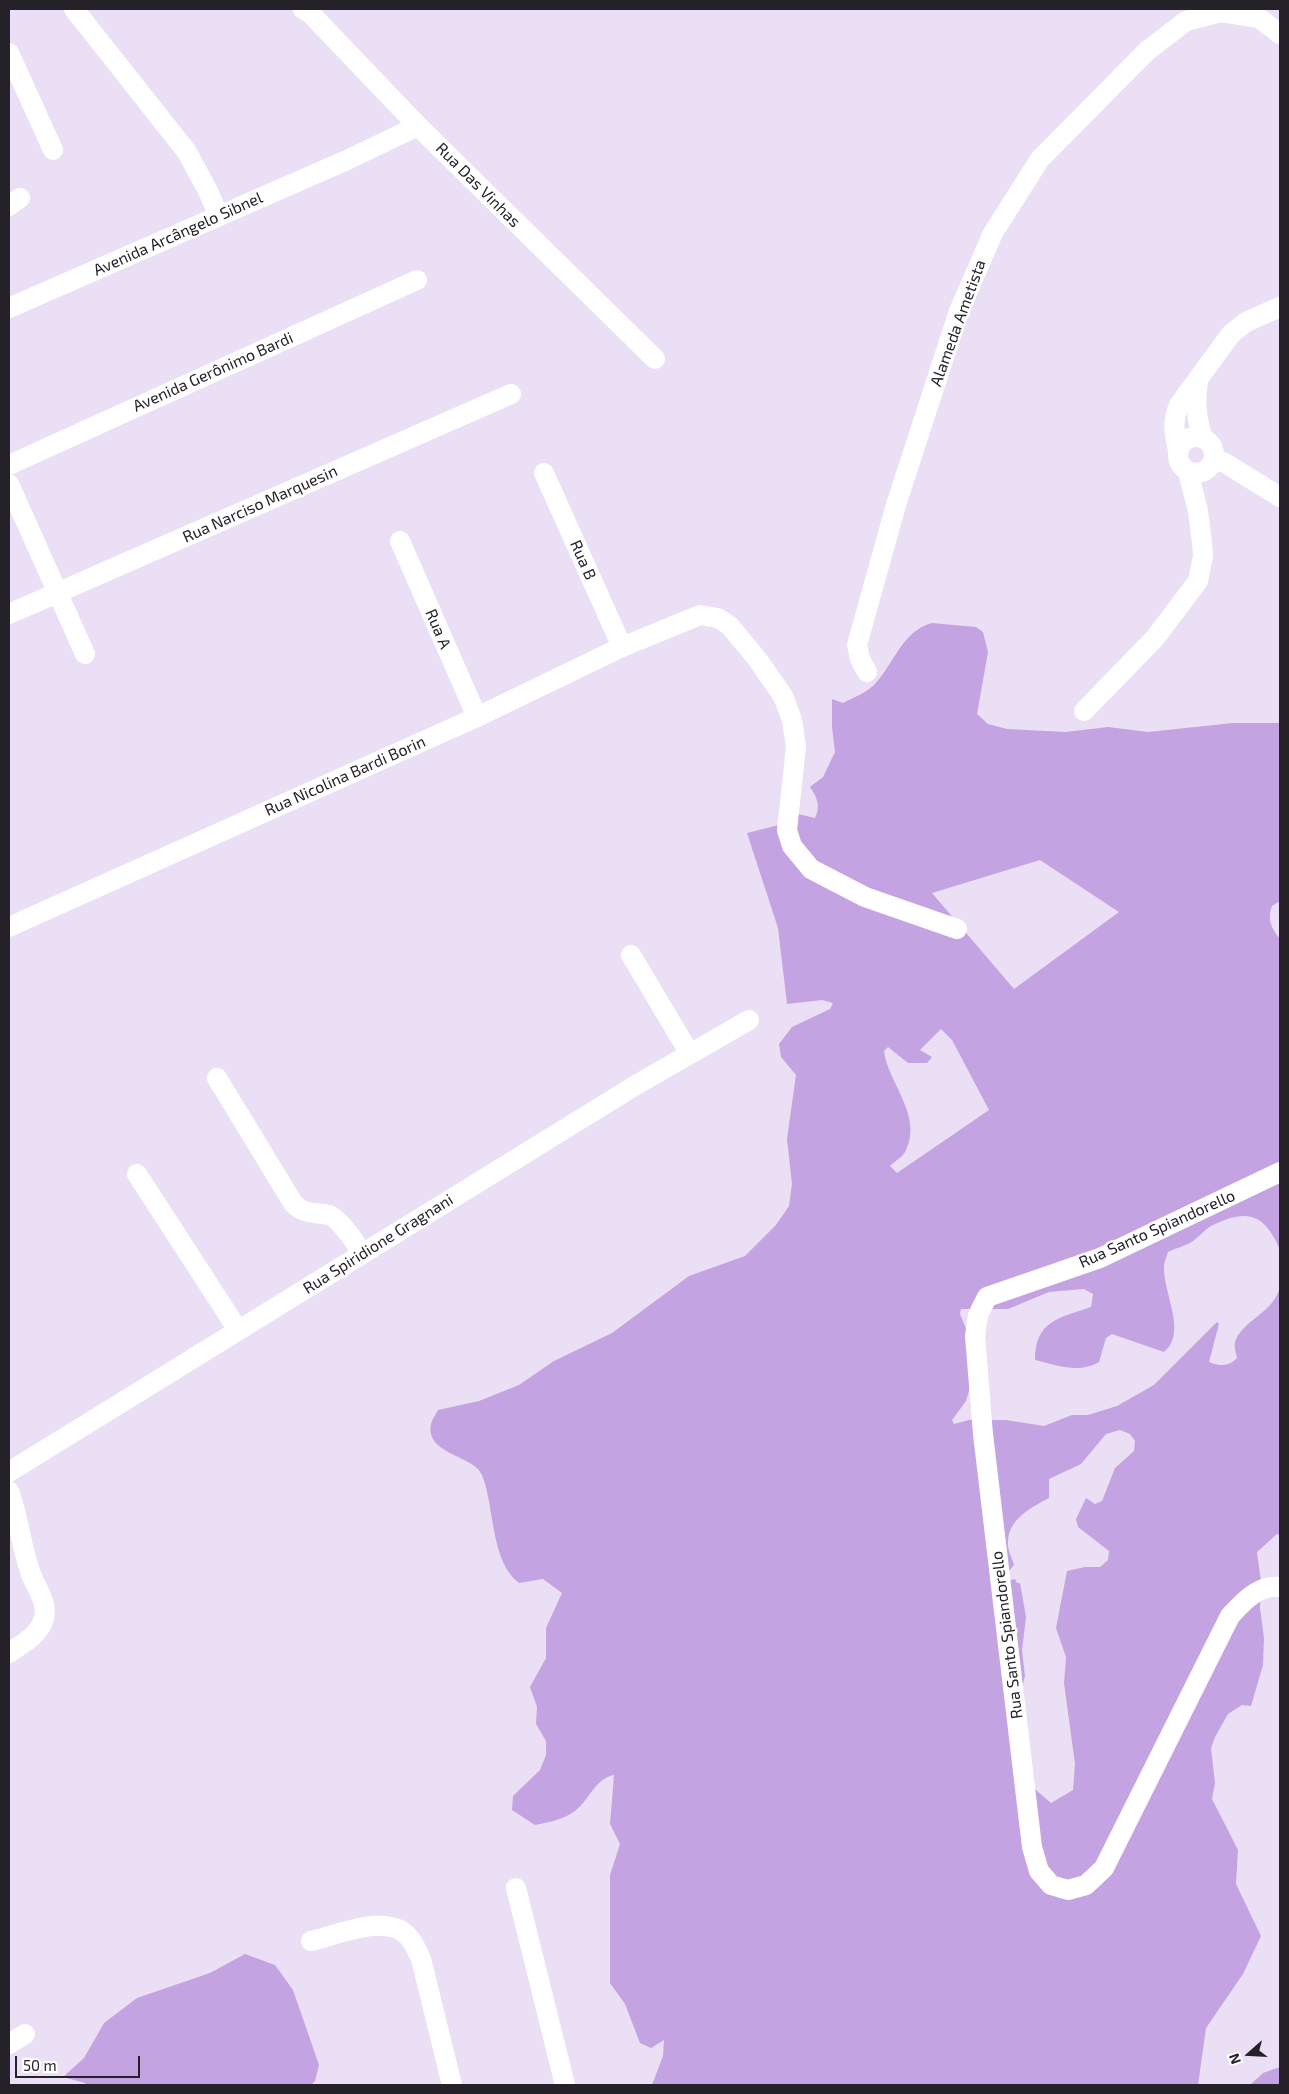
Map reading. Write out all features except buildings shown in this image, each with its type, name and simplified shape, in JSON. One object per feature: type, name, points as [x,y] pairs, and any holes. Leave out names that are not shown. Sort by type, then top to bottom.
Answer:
[{"type":"street","points":[[74,9],[187,152],[219,216]]},
{"type":"street","name":"Rua Das Vinhas","points":[[303,9],[311,14],[418,126],[655,359]]},
{"type":"street","name":"Alameda Ametista","points":[[867,672],[860,659],[858,645],[896,504],[959,311],[993,233],[1040,159],[1147,51],[1186,21],[1221,12],[1259,18],[1280,34]]},
{"type":"street","points":[[9,53],[53,150]]},
{"type":"street","name":"Avenida Arcângelo Sibnel","points":[[9,308],[347,160],[418,126]]},
{"type":"street","name":"Avenida Gerônimo Bardi","points":[[9,465],[417,280]]},
{"type":"street","points":[[1084,711],[1155,638],[1198,581],[1202,543],[1198,511],[1188,472],[1179,463],[1174,432],[1174,417],[1179,405],[1231,334],[1246,322],[1280,307]]},
{"type":"street","points":[[1188,472],[1201,473],[1206,470],[1214,459],[1213,447],[1203,438],[1195,401],[1198,381]]},
{"type":"street","name":"Rua Narciso Marquesin","points":[[9,614],[511,394]]},
{"type":"street","points":[[1178,450],[1180,444],[1191,437],[1203,438]]},
{"type":"street","points":[[1214,459],[1225,463],[1280,497]]},
{"type":"street","name":"Rua B","points":[[544,473],[622,647]]},
{"type":"street","points":[[9,484],[85,654]]},
{"type":"street","name":"Rua A","points":[[400,541],[477,717]]},
{"type":"street","name":"Rua Nicolina Bardi Borin","points":[[9,927],[477,717],[622,647],[700,615],[718,618],[730,626],[758,660],[783,696],[792,720],[796,747],[787,830],[792,846],[811,868],[865,897],[957,929]]},
{"type":"street","points":[[632,955],[690,1054]]},
{"type":"street","name":"Rua Spiridione Gragnani","points":[[9,1472],[636,1085],[749,1020]]},
{"type":"street","points":[[217,1078],[293,1203],[305,1212],[336,1219],[362,1254]]},
{"type":"street","name":"Rua Santo Spiandorello","points":[[1280,1172],[1100,1258],[987,1297],[978,1315],[975,1336],[983,1434],[1032,1848],[1039,1871],[1052,1885],[1068,1890],[1086,1884],[1104,1868],[1230,1616],[1250,1595],[1272,1586],[1280,1587]]},
{"type":"street","points":[[137,1174],[238,1330]]},
{"type":"street","points":[[9,1492],[31,1574],[44,1602],[44,1617],[40,1628],[30,1638],[9,1653]]},
{"type":"street","points":[[516,1888],[565,2085]]},
{"type":"street","points":[[311,1941],[360,1928],[381,1926],[399,1930],[412,1940],[422,1959],[452,2085]]},
{"type":"shaded area","points":[[932,623],[976,627],[983,632],[988,652],[977,714],[988,724],[1007,729],[1066,732],[1108,727],[1148,732],[1233,723],[1280,723],[1280,901],[1272,906],[1270,919],[1274,931],[1280,939],[1280,1250],[1274,1237],[1260,1221],[1253,1217],[1244,1216],[1234,1217],[1211,1226],[1190,1243],[1168,1252],[1164,1265],[1173,1312],[1174,1334],[1171,1344],[1164,1352],[1112,1334],[1106,1338],[1099,1362],[1091,1366],[1075,1368],[1035,1360],[1039,1336],[1051,1323],[1069,1314],[1091,1307],[1093,1294],[1084,1289],[1049,1292],[1008,1309],[961,1309],[960,1314],[972,1343],[975,1370],[966,1401],[952,1420],[954,1424],[969,1420],[1006,1420],[1044,1426],[1072,1415],[1088,1415],[1117,1406],[1154,1385],[1217,1322],[1219,1324],[1209,1362],[1220,1365],[1231,1363],[1237,1358],[1235,1345],[1238,1336],[1243,1329],[1272,1303],[1280,1286],[1280,1535],[1277,1534],[1257,1552],[1261,1582],[1260,1608],[1264,1638],[1263,1665],[1251,1706],[1242,1705],[1228,1714],[1211,1748],[1215,1783],[1212,1799],[1238,1850],[1236,1884],[1261,1936],[1243,1974],[1206,2028],[1198,2085],[652,2085],[663,2056],[664,2040],[651,2048],[640,2043],[625,2004],[610,1983],[610,1875],[620,1844],[610,1824],[614,1775],[602,1780],[575,1811],[561,1819],[535,1825],[512,1810],[513,1796],[540,1770],[546,1755],[546,1741],[536,1724],[537,1707],[530,1687],[546,1658],[546,1628],[562,1593],[543,1579],[519,1583],[510,1573],[498,1548],[482,1475],[470,1463],[442,1448],[435,1442],[431,1434],[431,1424],[438,1410],[479,1401],[519,1385],[554,1361],[612,1333],[689,1276],[745,1256],[776,1225],[789,1206],[792,1184],[787,1139],[796,1075],[781,1057],[779,1044],[792,1027],[830,1009],[833,1003],[822,1000],[787,1004],[778,928],[747,833],[783,824],[798,814],[815,818],[818,809],[817,802],[815,794],[810,787],[823,777],[835,752],[832,727],[832,699],[843,703],[871,688],[881,677],[899,649],[913,633]],"holes":[[[1040,860],[1119,912],[1014,989],[932,893]],[[941,1029],[952,1040],[989,1110],[897,1173],[890,1166],[905,1152],[910,1137],[910,1124],[907,1111],[891,1074],[884,1051],[888,1047],[908,1063],[927,1063],[932,1057],[920,1050]],[[1120,1430],[1130,1434],[1135,1441],[1134,1451],[1115,1468],[1102,1501],[1095,1504],[1086,1498],[1076,1519],[1078,1527],[1109,1551],[1108,1560],[1100,1567],[1085,1567],[1067,1571],[1056,1628],[1066,1657],[1064,1683],[1075,1764],[1073,1790],[1051,1803],[1029,1784],[1018,1704],[1025,1676],[1022,1650],[1026,1617],[1020,1583],[1017,1583],[1015,1579],[1006,1581],[1004,1577],[1014,1565],[1008,1548],[1009,1534],[1016,1520],[1035,1505],[1049,1498],[1049,1479],[1081,1464],[1106,1434]]]},
{"type":"shaded area","points":[[245,1954],[275,1965],[293,1990],[319,2065],[315,2081],[311,2085],[85,2085],[85,2083],[63,2077],[84,2058],[104,2023],[137,1998],[210,1973]]},
{"type":"shaded area","points":[[1280,2067],[1280,2085],[1250,2085],[1263,2073]]}]
